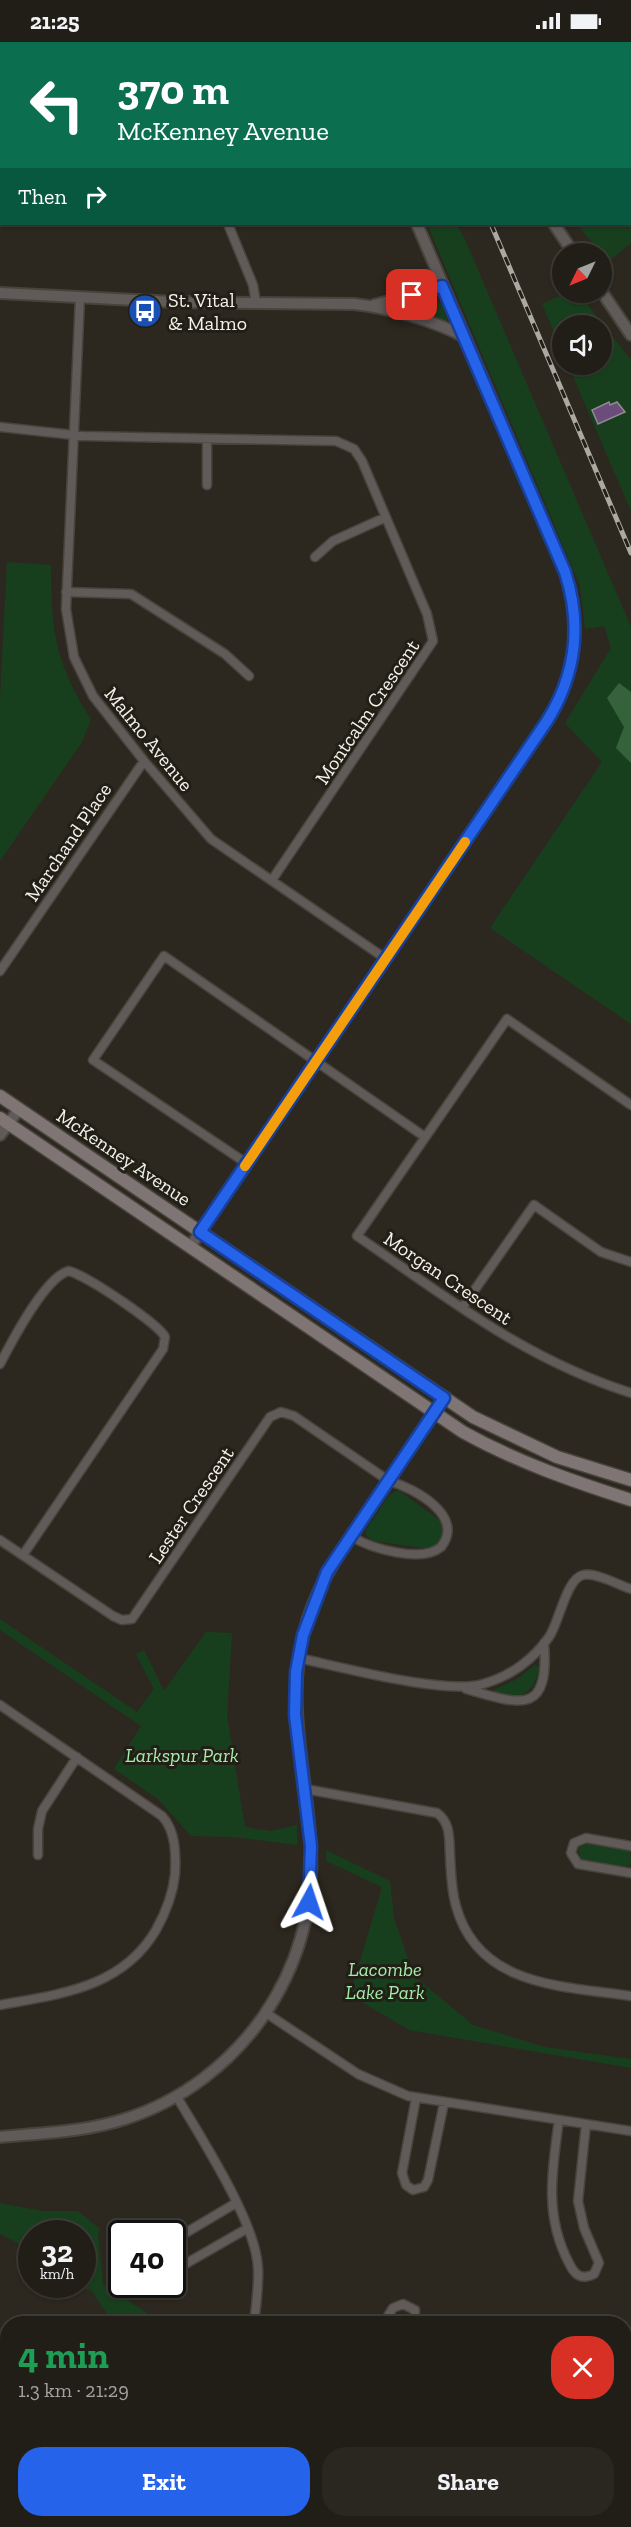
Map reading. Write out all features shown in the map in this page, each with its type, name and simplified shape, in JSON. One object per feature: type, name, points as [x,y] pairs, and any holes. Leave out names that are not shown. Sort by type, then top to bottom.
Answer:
[{"type":"main road","name":"McKenney Avenue","points":[[0,1096],[444,1398],[516,1440],[557,1457],[631,1480]]},
{"type":"main road","name":"McKenney Avenue","points":[[4,1121],[434,1413],[503,1454],[559,1477],[631,1500]]},
{"type":"street","points":[[228,225],[253,285],[256,303]]},
{"type":"street","points":[[190,1247],[555,709],[566,683],[573,655],[575,613],[565,572],[417,225]]},
{"type":"street","points":[[555,225],[567,243]]},
{"type":"street","points":[[371,306],[442,286]]},
{"type":"street","points":[[0,293],[371,306],[447,328],[465,338]]},
{"type":"street","name":"Malmo Avenue","points":[[80,297],[66,592],[70,641],[80,672],[100,708],[211,839],[386,959]]},
{"type":"street","points":[[609,303],[631,335]]},
{"type":"street","name":"Montcalm Crescent","points":[[0,427],[72,434],[207,440],[336,441],[354,449],[362,461],[434,635],[431,646],[272,880]]},
{"type":"street","points":[[207,440],[207,485]]},
{"type":"street","points":[[315,557],[333,542],[384,518]]},
{"type":"street","points":[[66,592],[131,594],[225,654],[249,676]]},
{"type":"street","name":"Marchand Place","points":[[0,971],[144,761]]},
{"type":"street","points":[[246,1163],[93,1060],[164,956],[425,1137]]},
{"type":"street","name":"Morgan Crescent","points":[[631,1106],[507,1019],[357,1236],[512,1341],[554,1364],[631,1393]]},
{"type":"street","points":[[0,1135],[4,1121],[19,1109]]},
{"type":"street","points":[[462,1308],[534,1205],[601,1252],[631,1262]]},
{"type":"street","points":[[0,1364],[36,1304],[57,1278],[68,1271],[79,1274],[105,1291],[157,1327],[165,1337],[163,1349],[23,1555]]},
{"type":"street","points":[[0,2137],[102,2125],[139,2114],[177,2097],[231,2055],[266,2013],[293,1963],[309,1902],[312,1862],[295,1715],[298,1658],[315,1599],[327,1572],[444,1398]]},
{"type":"street","name":"Lester Crescent","points":[[0,1540],[113,1616],[122,1620],[132,1619],[270,1418],[281,1412],[294,1416],[389,1481]]},
{"type":"street","points":[[351,1536],[366,1545],[419,1555],[432,1553],[445,1543],[449,1528],[443,1514],[400,1484],[389,1481]]},
{"type":"street","points":[[460,1688],[483,1684],[528,1661],[544,1643],[556,1624],[569,1587],[578,1577],[588,1575],[631,1588]]},
{"type":"street","points":[[298,1658],[460,1688],[516,1702],[531,1699],[537,1692],[546,1664],[544,1643]]},
{"type":"street","points":[[0,1705],[165,1820],[173,1838],[175,1859],[169,1903],[160,1924],[142,1951],[109,1978],[72,1992],[0,2005]]},
{"type":"street","points":[[38,1855],[38,1829],[42,1811],[76,1757]]},
{"type":"street","points":[[305,1788],[437,1813],[446,1821],[448,1828],[456,1906],[466,1930],[486,1956],[509,1972],[529,1980],[631,1996]]},
{"type":"street","points":[[631,1846],[583,1838],[574,1843],[571,1850],[572,1858],[578,1864],[631,1873]]},
{"type":"street","points":[[266,2013],[358,2074],[416,2098],[631,2131]]},
{"type":"street","points":[[177,2097],[248,2228],[258,2267],[255,2316]]},
{"type":"street","points":[[416,2098],[402,2174],[406,2186],[413,2190],[420,2189],[428,2180],[444,2103]]},
{"type":"street","points":[[559,2120],[550,2188],[553,2222],[572,2269],[578,2275],[585,2277],[594,2274],[599,2263],[584,2228],[578,2201],[586,2124]]},
{"type":"street","points":[[186,2233],[236,2203]]},
{"type":"street","points":[[186,2263],[248,2228]]},
{"type":"street","points":[[388,2316],[393,2308],[403,2304],[415,2310],[415,2316]]},
{"type":"green space","points":[[427,225],[457,225],[464,237],[631,627],[631,1024],[490,928],[602,762],[565,723],[611,648],[604,626],[585,629],[580,586]]},
{"type":"green space","points":[[578,225],[631,225],[631,243],[612,259],[612,243],[592,243]]},
{"type":"green space","points":[[431,299],[442,304],[448,322],[403,310]]},
{"type":"green space","points":[[552,299],[552,303],[586,303],[595,315],[552,315],[552,328],[542,304]]},
{"type":"green space","points":[[612,336],[631,360],[631,511],[572,375],[612,375]]},
{"type":"green space","points":[[7,562],[51,565],[52,610],[58,646],[70,680],[91,720],[82,742],[0,861],[0,699]]},
{"type":"green space","points":[[619,683],[631,692],[631,763],[616,748],[624,727],[607,698]]},
{"type":"green space","points":[[398,1490],[442,1522],[443,1537],[431,1549],[372,1541],[366,1535],[366,1530],[389,1495]]},
{"type":"green space","name":"Larkspur Park","points":[[0,1619],[137,1712],[154,1689],[136,1654],[144,1650],[164,1691],[206,1632],[232,1633],[227,1716],[245,1827],[271,1831],[297,1825],[297,1845],[234,1837],[191,1836],[158,1799],[114,1769],[141,1726],[0,1630]]},
{"type":"green space","points":[[535,1665],[539,1667],[534,1684],[524,1694],[510,1696],[493,1690],[517,1679]]},
{"type":"green space","points":[[586,1844],[630,1851],[631,1865],[624,1867],[581,1859],[578,1848]]},
{"type":"green space","name":"Lacombe Lake Park","points":[[326,1850],[390,1881],[394,1918],[414,1976],[473,2025],[545,2047],[631,2059],[631,2068],[409,2030],[350,1995],[382,1887],[326,1861]]},
{"type":"green space","points":[[0,2203],[42,2211],[78,2211],[89,2220],[18,2220],[18,2243],[0,2234]]},
{"type":"green space","points":[[96,2226],[100,2229],[98,2234],[103,2284],[108,2287],[108,2298],[124,2298],[151,2316],[108,2316],[96,2298]]},
{"type":"building","points":[[609,402],[610,405],[617,402],[625,412],[598,424],[592,410]]},
{"type":"railway","points":[[491,225],[631,553]]},
{"type":"slow traffic","points":[[245,1166],[465,842]]},
{"type":"place","name":"St. Vital & Malmo","points":[[145,311]]},
{"type":"route","points":[[309,1902],[311,1846],[295,1715],[296,1672],[303,1635],[310,1611],[334,1560],[444,1398],[200,1232],[555,709],[570,669],[576,627],[573,599],[565,572],[442,286],[412,295]]}]
